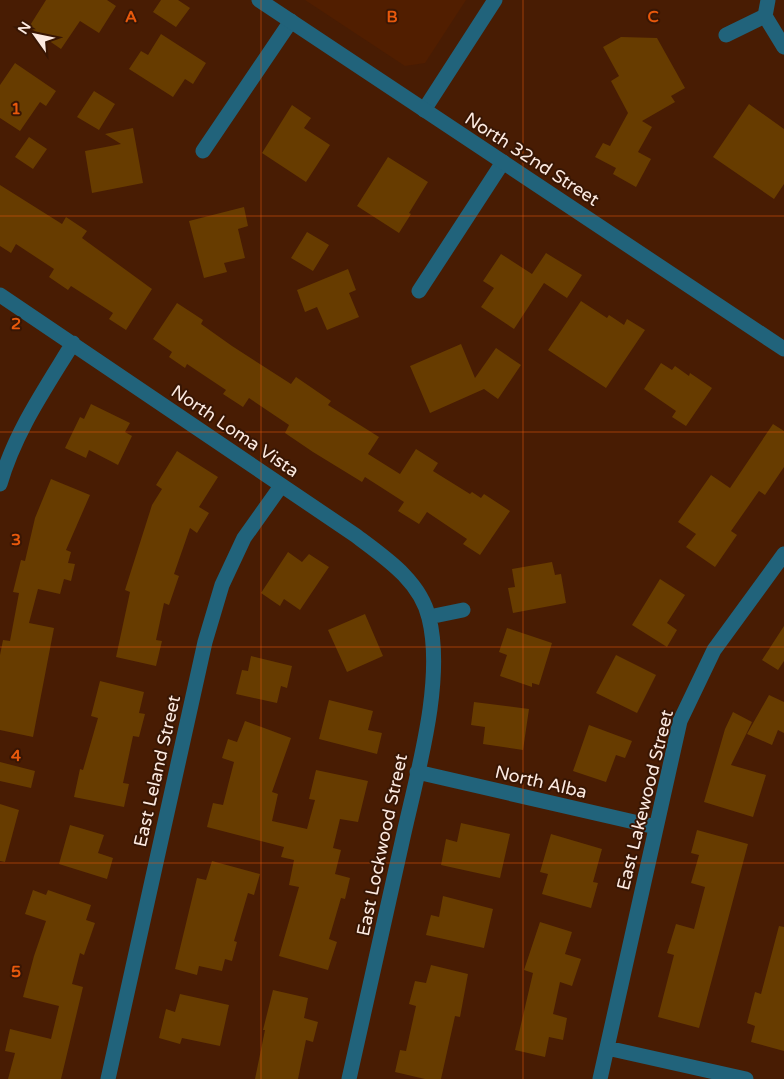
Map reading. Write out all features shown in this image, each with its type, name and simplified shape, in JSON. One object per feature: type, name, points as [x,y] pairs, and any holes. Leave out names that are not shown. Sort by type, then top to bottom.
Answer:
[{"type":"street","name":"North 32nd Street","points":[[259,0],[784,349]]},
{"type":"street","points":[[424,110],[495,0]]},
{"type":"street","points":[[768,0],[765,16],[784,47]]},
{"type":"street","points":[[726,35],[765,16]]},
{"type":"street","points":[[203,151],[291,21]]},
{"type":"street","points":[[420,291],[503,162]]},
{"type":"street","name":"North Loma Vista","points":[[0,295],[281,486],[355,534],[394,565],[417,590],[429,617]]},
{"type":"street","points":[[0,484],[7,460],[28,416],[73,343]]},
{"type":"street","name":"East Leland Street","points":[[108,1079],[208,633],[222,585],[244,538],[281,486]]},
{"type":"street","name":"East Lakewood Street","points":[[600,1079],[680,721],[714,650],[784,554]]},
{"type":"street","points":[[429,617],[463,610]]},
{"type":"street","name":"East Lockwood Street","points":[[349,1079],[417,772],[430,703],[434,651],[429,617]]},
{"type":"street","name":"North Alba","points":[[417,772],[656,827]]},
{"type":"street","points":[[607,1048],[746,1079]]},
{"type":"shaded area","points":[[305,0],[466,0],[425,63],[405,66]]},
{"type":"building","points":[[46,0],[107,0],[116,6],[99,33],[80,21],[61,49],[29,27]]},
{"type":"building","points":[[161,0],[178,0],[190,8],[176,27],[153,12]]},
{"type":"building","points":[[161,34],[206,63],[193,84],[185,79],[173,97],[129,69],[141,51],[148,55]]},
{"type":"building","points":[[621,37],[657,38],[685,88],[671,96],[675,102],[642,121],[652,127],[638,152],[651,159],[636,187],[613,174],[616,168],[595,157],[603,143],[610,146],[628,113],[611,81],[619,76],[603,47]]},
{"type":"building","points":[[15,63],[56,91],[46,106],[40,102],[20,131],[0,118],[0,85]]},
{"type":"building","points":[[94,91],[115,104],[99,130],[77,117]]},
{"type":"building","points":[[749,104],[784,129],[784,184],[774,199],[713,157]]},
{"type":"building","points":[[292,105],[311,118],[304,128],[330,145],[306,182],[262,153]]},
{"type":"building","points":[[133,128],[143,183],[92,193],[85,151],[121,144],[105,134]]},
{"type":"building","points":[[29,137],[47,149],[33,169],[15,157]]},
{"type":"building","points":[[388,157],[428,182],[399,233],[357,206]]},
{"type":"building","points":[[0,185],[62,224],[66,217],[87,231],[82,238],[152,289],[126,330],[109,319],[113,313],[71,286],[68,290],[49,277],[54,269],[16,244],[11,253],[0,246]]},
{"type":"building","points":[[244,207],[248,226],[238,229],[245,258],[224,263],[227,272],[204,278],[189,221]]},
{"type":"building","points":[[307,232],[329,245],[313,271],[291,258]]},
{"type":"building","points":[[546,253],[582,275],[567,298],[544,283],[514,329],[481,307],[494,288],[483,281],[501,254],[532,274]]},
{"type":"building","points":[[348,269],[356,290],[349,293],[359,317],[327,330],[317,307],[305,312],[297,290]]},
{"type":"building","points":[[581,301],[607,318],[609,315],[624,325],[627,319],[645,330],[606,388],[548,350]]},
{"type":"building","points":[[177,303],[203,320],[201,324],[232,346],[291,384],[296,377],[331,401],[328,405],[379,437],[368,454],[400,474],[416,449],[438,463],[433,471],[470,494],[472,492],[481,498],[484,494],[510,511],[480,555],[463,544],[467,539],[427,512],[419,524],[398,511],[404,502],[365,477],[362,482],[313,452],[285,433],[289,425],[249,398],[243,407],[223,394],[226,390],[187,364],[185,368],[169,357],[172,352],[153,339]]},
{"type":"building","points":[[461,344],[475,378],[496,348],[521,365],[498,399],[484,389],[430,413],[410,366]]},
{"type":"building","points":[[661,363],[672,370],[675,366],[689,376],[690,373],[712,388],[686,426],[672,417],[676,411],[644,389]]},
{"type":"building","points":[[91,404],[130,423],[125,432],[132,436],[118,465],[89,450],[86,458],[65,448],[80,417],[84,419]]},
{"type":"building","points":[[773,424],[784,431],[784,467],[765,495],[759,491],[731,531],[737,535],[715,567],[686,547],[696,534],[678,522],[711,475],[730,488]]},
{"type":"building","points":[[177,451],[218,477],[199,507],[209,513],[197,533],[190,528],[174,574],[179,576],[169,605],[164,603],[156,640],[162,641],[156,666],[116,657],[130,592],[125,590],[152,505],[162,489],[156,485]]},
{"type":"building","points":[[51,479],[90,495],[66,550],[71,552],[68,563],[75,564],[71,581],[64,579],[60,594],[38,589],[29,623],[54,628],[33,737],[0,730],[0,655],[3,640],[10,641],[19,593],[13,592],[21,560],[25,561],[35,518]]},
{"type":"building","points":[[288,552],[302,562],[309,554],[329,567],[300,610],[284,599],[280,606],[261,593]]},
{"type":"building","points":[[552,562],[555,575],[561,574],[566,603],[513,613],[508,588],[515,587],[512,569]]},
{"type":"building","points":[[660,579],[685,595],[667,623],[677,630],[667,647],[632,625]]},
{"type":"building","points":[[365,614],[383,656],[347,672],[328,630]]},
{"type":"building","points":[[784,626],[784,661],[778,670],[762,660]]},
{"type":"building","points":[[507,628],[552,643],[539,685],[532,683],[532,687],[500,676],[507,655],[499,652]]},
{"type":"building","points":[[616,655],[656,675],[637,713],[596,693]]},
{"type":"building","points":[[251,656],[292,666],[287,688],[281,686],[277,703],[236,694],[242,670],[248,671]]},
{"type":"building","points":[[100,681],[144,692],[139,713],[145,714],[139,737],[133,736],[123,783],[129,784],[124,807],[74,797],[80,769],[83,770],[98,718],[91,716]]},
{"type":"building","points":[[769,695],[784,702],[784,733],[778,730],[772,745],[747,734]]},
{"type":"building","points":[[329,700],[373,711],[368,730],[382,733],[377,754],[319,739]]},
{"type":"building","points":[[474,702],[529,709],[523,750],[483,744],[485,727],[471,725]]},
{"type":"building","points":[[733,712],[752,722],[731,765],[766,775],[753,817],[704,802],[725,729]]},
{"type":"building","points":[[245,721],[291,738],[272,792],[278,794],[272,821],[307,829],[315,800],[309,799],[316,770],[368,781],[358,822],[340,819],[333,848],[341,850],[335,874],[350,878],[345,899],[341,898],[329,939],[337,942],[328,970],[279,956],[299,887],[289,885],[294,860],[281,857],[284,847],[207,827],[213,803],[223,805],[234,762],[222,758],[228,739],[237,742]]},
{"type":"building","points":[[589,725],[632,741],[625,758],[616,755],[606,782],[573,771]]},
{"type":"building","points":[[0,762],[35,771],[31,788],[0,781]]},
{"type":"building","points":[[0,804],[19,810],[5,862],[0,861]]},
{"type":"building","points":[[461,823],[510,834],[500,878],[441,865],[446,839],[457,842]]},
{"type":"building","points":[[70,825],[104,835],[98,853],[113,858],[107,879],[59,864]]},
{"type":"building","points":[[697,830],[748,844],[699,1028],[658,1017],[674,955],[667,953],[676,924],[694,929],[705,887],[691,883],[699,855],[691,853]]},
{"type":"building","points":[[551,834],[602,849],[593,882],[598,883],[591,908],[542,894],[548,874],[540,872]]},
{"type":"building","points":[[212,861],[260,874],[254,895],[248,893],[234,941],[237,942],[232,961],[225,959],[222,971],[199,966],[197,975],[175,969],[197,878],[206,880]]},
{"type":"building","points":[[33,890],[46,895],[48,890],[91,905],[86,920],[95,923],[84,955],[80,953],[72,984],[83,987],[61,1079],[8,1079],[15,1053],[5,1051],[10,1029],[51,1039],[59,1006],[23,997],[46,921],[25,914]]},
{"type":"building","points":[[443,896],[493,909],[484,948],[426,935],[431,915],[439,917]]},
{"type":"building","points":[[540,922],[572,932],[565,954],[581,959],[572,986],[560,982],[553,1014],[567,1018],[563,1040],[549,1037],[545,1057],[515,1050],[533,973],[524,970]]},
{"type":"building","points":[[779,926],[784,927],[784,1051],[751,1042],[755,1026],[747,1023],[755,992],[761,994]]},
{"type":"building","points":[[431,965],[468,974],[460,1017],[455,1016],[441,1079],[425,1079],[395,1072],[400,1050],[406,1051],[416,1006],[409,1004],[415,981],[426,983]]},
{"type":"building","points":[[273,990],[308,998],[304,1018],[318,1022],[313,1042],[306,1040],[298,1079],[255,1079],[265,1030],[263,1030]]},
{"type":"building","points":[[180,994],[229,1005],[220,1046],[182,1038],[180,1044],[159,1038],[166,1009],[175,1012]]}]
